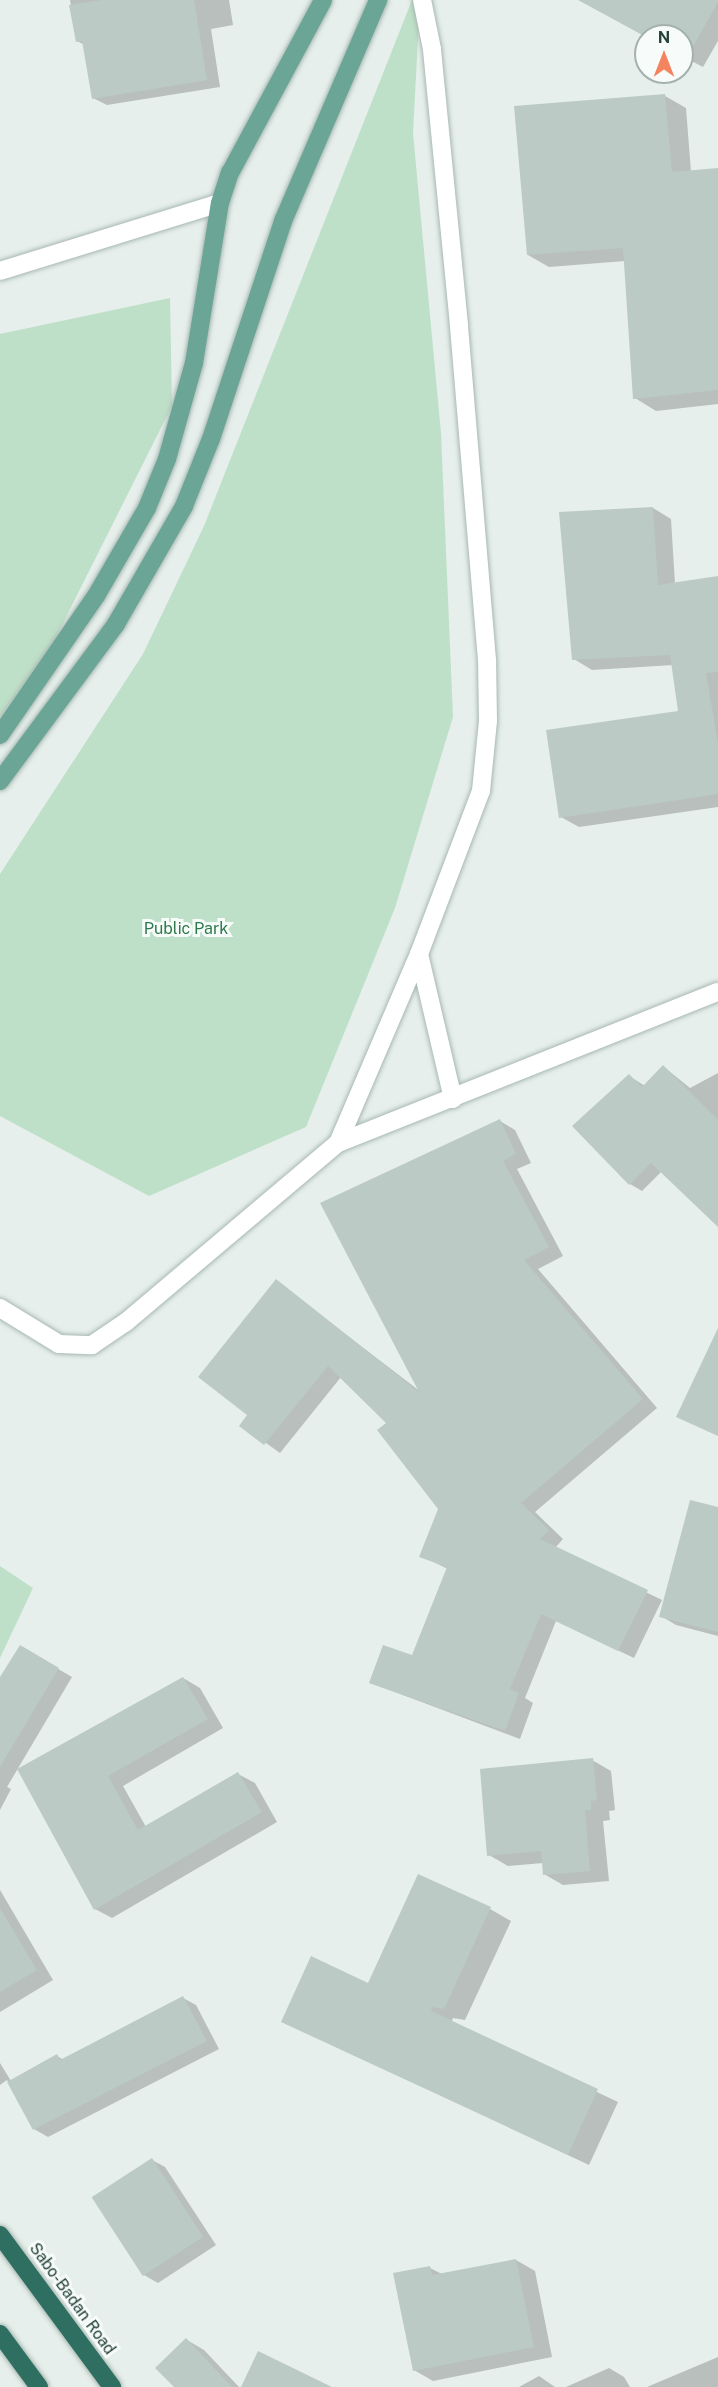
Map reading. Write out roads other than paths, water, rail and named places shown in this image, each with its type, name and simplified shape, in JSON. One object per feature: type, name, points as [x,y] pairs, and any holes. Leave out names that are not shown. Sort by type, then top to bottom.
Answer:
[{"type":"highway","name":"Sabo-Badan Road","points":[[0,2235],[112,2387]]},
{"type":"highway","points":[[0,2334],[39,2387]]},
{"type":"main road","points":[[0,735],[96,596],[151,498],[167,459],[194,363],[220,203],[230,173],[323,0]]},
{"type":"main road","points":[[0,781],[116,624],[184,506],[211,439],[283,221],[378,0]]},
{"type":"street","points":[[338,1143],[419,954],[481,791],[488,721],[487,660],[459,325],[432,49],[422,0]]},
{"type":"street","points":[[0,271],[220,203]]},
{"type":"street","points":[[419,954],[453,1099]]},
{"type":"street","points":[[0,1308],[59,1344],[92,1345],[126,1322],[338,1143],[718,992]]},
{"type":"park label","name":"Public Park","points":[[186,929]]}]
